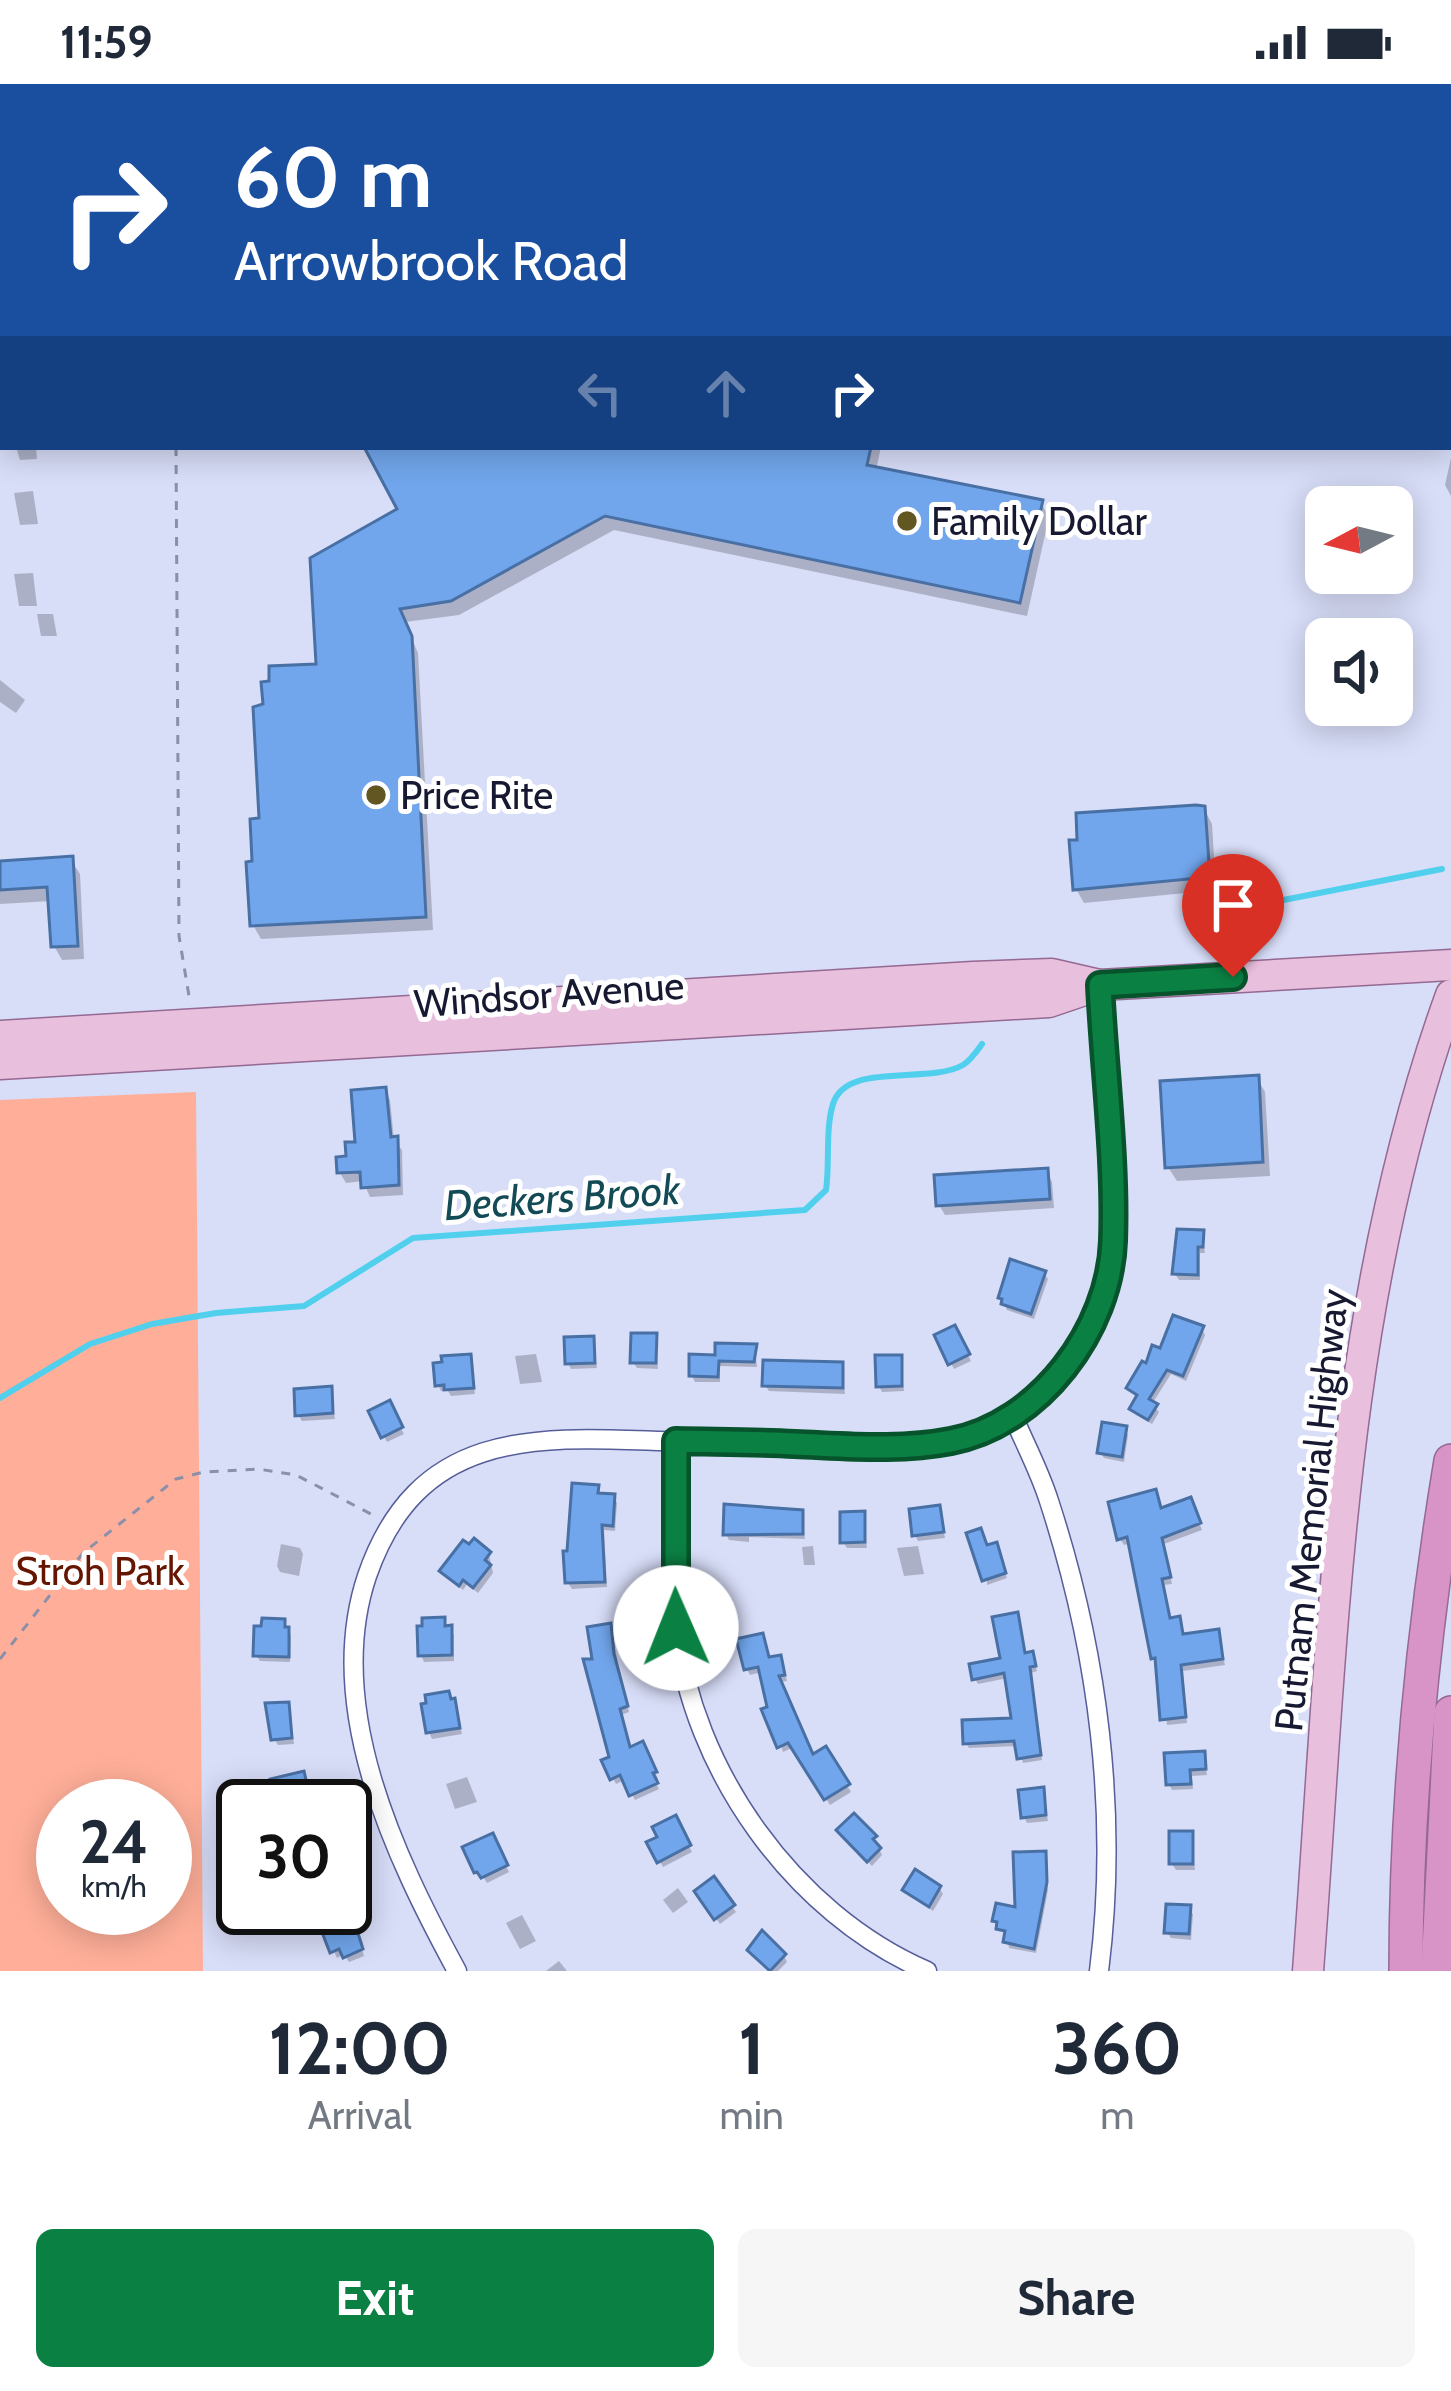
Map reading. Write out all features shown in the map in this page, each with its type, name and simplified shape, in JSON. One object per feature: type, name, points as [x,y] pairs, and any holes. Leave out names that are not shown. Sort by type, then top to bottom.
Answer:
[{"type":"highway","points":[[1442,1971],[1423,1922],[1420,1686],[1451,1461]]},
{"type":"highway","points":[[1404,1971],[1423,1922],[1451,1713]]},
{"type":"main road","name":"Windsor Avenue","points":[[0,1064],[440,1025],[924,995],[1052,974],[1100,985],[1451,965]]},
{"type":"main road","name":"Putnam Memorial Highway","points":[[1308,1971],[1360,1359],[1392,1193],[1451,994]]},
{"type":"main road","name":"Windsor Avenue","points":[[0,1036],[440,1025]]},
{"type":"street","points":[[457,1971],[415,1893],[385,1823],[361,1723],[353,1649],[358,1604],[372,1561],[391,1525],[422,1488],[500,1444],[559,1437],[891,1447],[954,1441],[1013,1416],[1052,1383],[1081,1344],[1102,1296],[1113,1244],[1100,985]]},
{"type":"street","points":[[1013,1416],[1048,1498],[1078,1605],[1101,1722],[1107,1844],[1099,1971]]},
{"type":"street","points":[[676,1441],[676,1628],[699,1729],[737,1799],[783,1863],[843,1921],[927,1971]]},
{"type":"path","points":[[176,450],[179,937],[189,999]]},
{"type":"path","points":[[0,1659],[83,1553],[176,1479],[258,1469],[296,1475],[391,1525]]},
{"type":"green space","name":"Stroh Park","points":[[196,1092],[203,1971],[0,1971],[0,1100]]},
{"type":"building","points":[[366,450],[870,450],[867,465],[1043,500],[1020,603],[605,516],[451,601],[400,609],[412,636],[426,917],[250,926],[246,862],[252,861],[250,819],[259,818],[253,707],[263,704],[261,682],[269,681],[269,666],[316,664],[310,558],[397,509]]},
{"type":"building","points":[[1205,806],[1210,877],[1073,890],[1069,840],[1077,840],[1076,813]]},
{"type":"building","points":[[73,856],[78,946],[51,947],[47,887],[0,890],[0,861]]},
{"type":"building","points":[[1259,1075],[1263,1162],[1165,1168],[1160,1081]]},
{"type":"building","points":[[386,1087],[391,1137],[398,1136],[399,1185],[361,1188],[360,1172],[337,1173],[336,1157],[346,1156],[345,1142],[355,1142],[351,1090]]},
{"type":"building","points":[[1048,1168],[1050,1199],[936,1206],[934,1175]]},
{"type":"building","points":[[1177,1229],[1204,1230],[1203,1247],[1198,1247],[1198,1275],[1172,1274]]},
{"type":"building","points":[[1010,1259],[1046,1271],[1031,1314],[1001,1304],[998,1298]]},
{"type":"building","points":[[1173,1315],[1204,1326],[1183,1376],[1167,1370],[1149,1399],[1158,1404],[1148,1420],[1129,1409],[1137,1395],[1126,1388],[1142,1361],[1146,1363],[1152,1345],[1160,1348]]},
{"type":"building","points":[[955,1325],[970,1354],[948,1365],[934,1335]]},
{"type":"building","points":[[631,1333],[657,1333],[656,1363],[630,1363]]},
{"type":"building","points":[[594,1336],[595,1363],[565,1364],[564,1337]]},
{"type":"building","points":[[715,1343],[757,1344],[754,1362],[719,1361],[718,1377],[689,1376],[689,1354],[715,1355]]},
{"type":"building","points":[[471,1354],[474,1388],[435,1386],[433,1363],[442,1362],[441,1356]]},
{"type":"building","points":[[875,1355],[902,1355],[902,1386],[876,1387]]},
{"type":"building","points":[[763,1360],[843,1362],[843,1388],[762,1386]]},
{"type":"building","points":[[332,1386],[333,1413],[295,1416],[294,1389]]},
{"type":"building","points":[[390,1400],[403,1427],[381,1438],[368,1411]]},
{"type":"building","points":[[1102,1422],[1127,1426],[1122,1457],[1097,1453]]},
{"type":"building","points":[[572,1483],[599,1485],[598,1493],[615,1494],[613,1526],[602,1525],[605,1582],[565,1583],[563,1551],[567,1551]]},
{"type":"building","points":[[1156,1489],[1161,1508],[1191,1497],[1201,1523],[1162,1538],[1171,1577],[1162,1579],[1170,1618],[1180,1616],[1183,1634],[1219,1629],[1223,1659],[1181,1665],[1186,1717],[1160,1720],[1155,1658],[1151,1659],[1127,1537],[1117,1540],[1108,1502]]},
{"type":"building","points":[[724,1504],[803,1510],[803,1534],[723,1535]]},
{"type":"building","points":[[940,1505],[944,1532],[912,1536],[909,1509]]},
{"type":"building","points":[[865,1511],[865,1542],[840,1543],[840,1512]]},
{"type":"building","points":[[981,1528],[987,1545],[997,1542],[1006,1573],[982,1581],[966,1533]]},
{"type":"building","points":[[474,1538],[491,1552],[485,1560],[491,1565],[473,1588],[463,1580],[459,1586],[439,1571],[463,1540],[469,1544]]},
{"type":"building","points":[[1018,1612],[1025,1653],[1033,1651],[1036,1666],[1030,1667],[1041,1755],[1017,1759],[1014,1741],[963,1744],[962,1720],[1011,1718],[1004,1673],[972,1680],[969,1664],[1000,1658],[992,1617]]},
{"type":"building","points":[[445,1617],[445,1626],[452,1625],[452,1655],[418,1656],[417,1626],[422,1626],[422,1618]]},
{"type":"building","points":[[262,1618],[285,1619],[289,1657],[253,1656],[254,1626],[261,1626]]},
{"type":"building","points":[[611,1623],[628,1706],[620,1709],[630,1747],[643,1741],[657,1772],[653,1773],[658,1783],[629,1796],[620,1775],[610,1780],[601,1760],[609,1757],[583,1659],[592,1659],[587,1627]]},
{"type":"building","points":[[763,1633],[769,1657],[781,1655],[785,1675],[779,1676],[813,1754],[826,1746],[850,1784],[824,1800],[788,1743],[777,1748],[761,1709],[767,1707],[758,1667],[744,1670],[736,1639]]},
{"type":"building","points":[[449,1691],[451,1699],[455,1698],[460,1728],[426,1733],[421,1704],[426,1703],[425,1695]]},
{"type":"building","points":[[289,1702],[292,1738],[271,1740],[265,1703]]},
{"type":"building","points":[[1205,1751],[1206,1769],[1190,1770],[1191,1784],[1166,1785],[1164,1753]]},
{"type":"building","points":[[304,1771],[306,1779],[270,1779]]},
{"type":"building","points":[[1044,1787],[1046,1815],[1021,1818],[1018,1790]]},
{"type":"building","points":[[854,1813],[877,1836],[873,1839],[881,1848],[867,1862],[836,1830]]},
{"type":"building","points":[[676,1815],[691,1845],[657,1863],[646,1842],[657,1837],[652,1827]]},
{"type":"building","points":[[1169,1831],[1193,1831],[1193,1864],[1169,1864]]},
{"type":"building","points":[[493,1833],[508,1865],[481,1878],[462,1847]]},
{"type":"building","points":[[1046,1851],[1047,1882],[1034,1949],[1003,1942],[1005,1931],[996,1929],[997,1922],[992,1921],[996,1903],[1015,1907],[1013,1852]]},
{"type":"building","points":[[915,1869],[941,1886],[929,1907],[902,1890]]},
{"type":"building","points":[[714,1876],[735,1905],[714,1920],[694,1891]]},
{"type":"building","points":[[1166,1904],[1191,1905],[1189,1934],[1164,1933]]},
{"type":"building","points":[[762,1930],[786,1954],[770,1971],[747,1950]]},
{"type":"building","points":[[323,1935],[359,1935],[363,1949],[343,1958],[339,1949],[330,1953]]},
{"type":"waterway","name":"Deckers Brook","points":[[1224,906],[1263,904],[1442,869]]},
{"type":"waterway","name":"Deckers Brook","points":[[0,1398],[90,1344],[152,1324],[304,1306],[413,1238],[805,1210],[826,1190],[831,1114],[841,1091],[871,1078],[948,1071],[966,1063],[982,1044]]},
{"type":"place","name":"Family Dollar","points":[[907,521]]},
{"type":"place","name":"Price Rite","points":[[376,795]]},
{"type":"route","points":[[676,1628],[676,1441],[891,1447],[954,1441],[1013,1416],[1052,1383],[1081,1344],[1102,1296],[1113,1244],[1100,985],[1233,977]]}]
